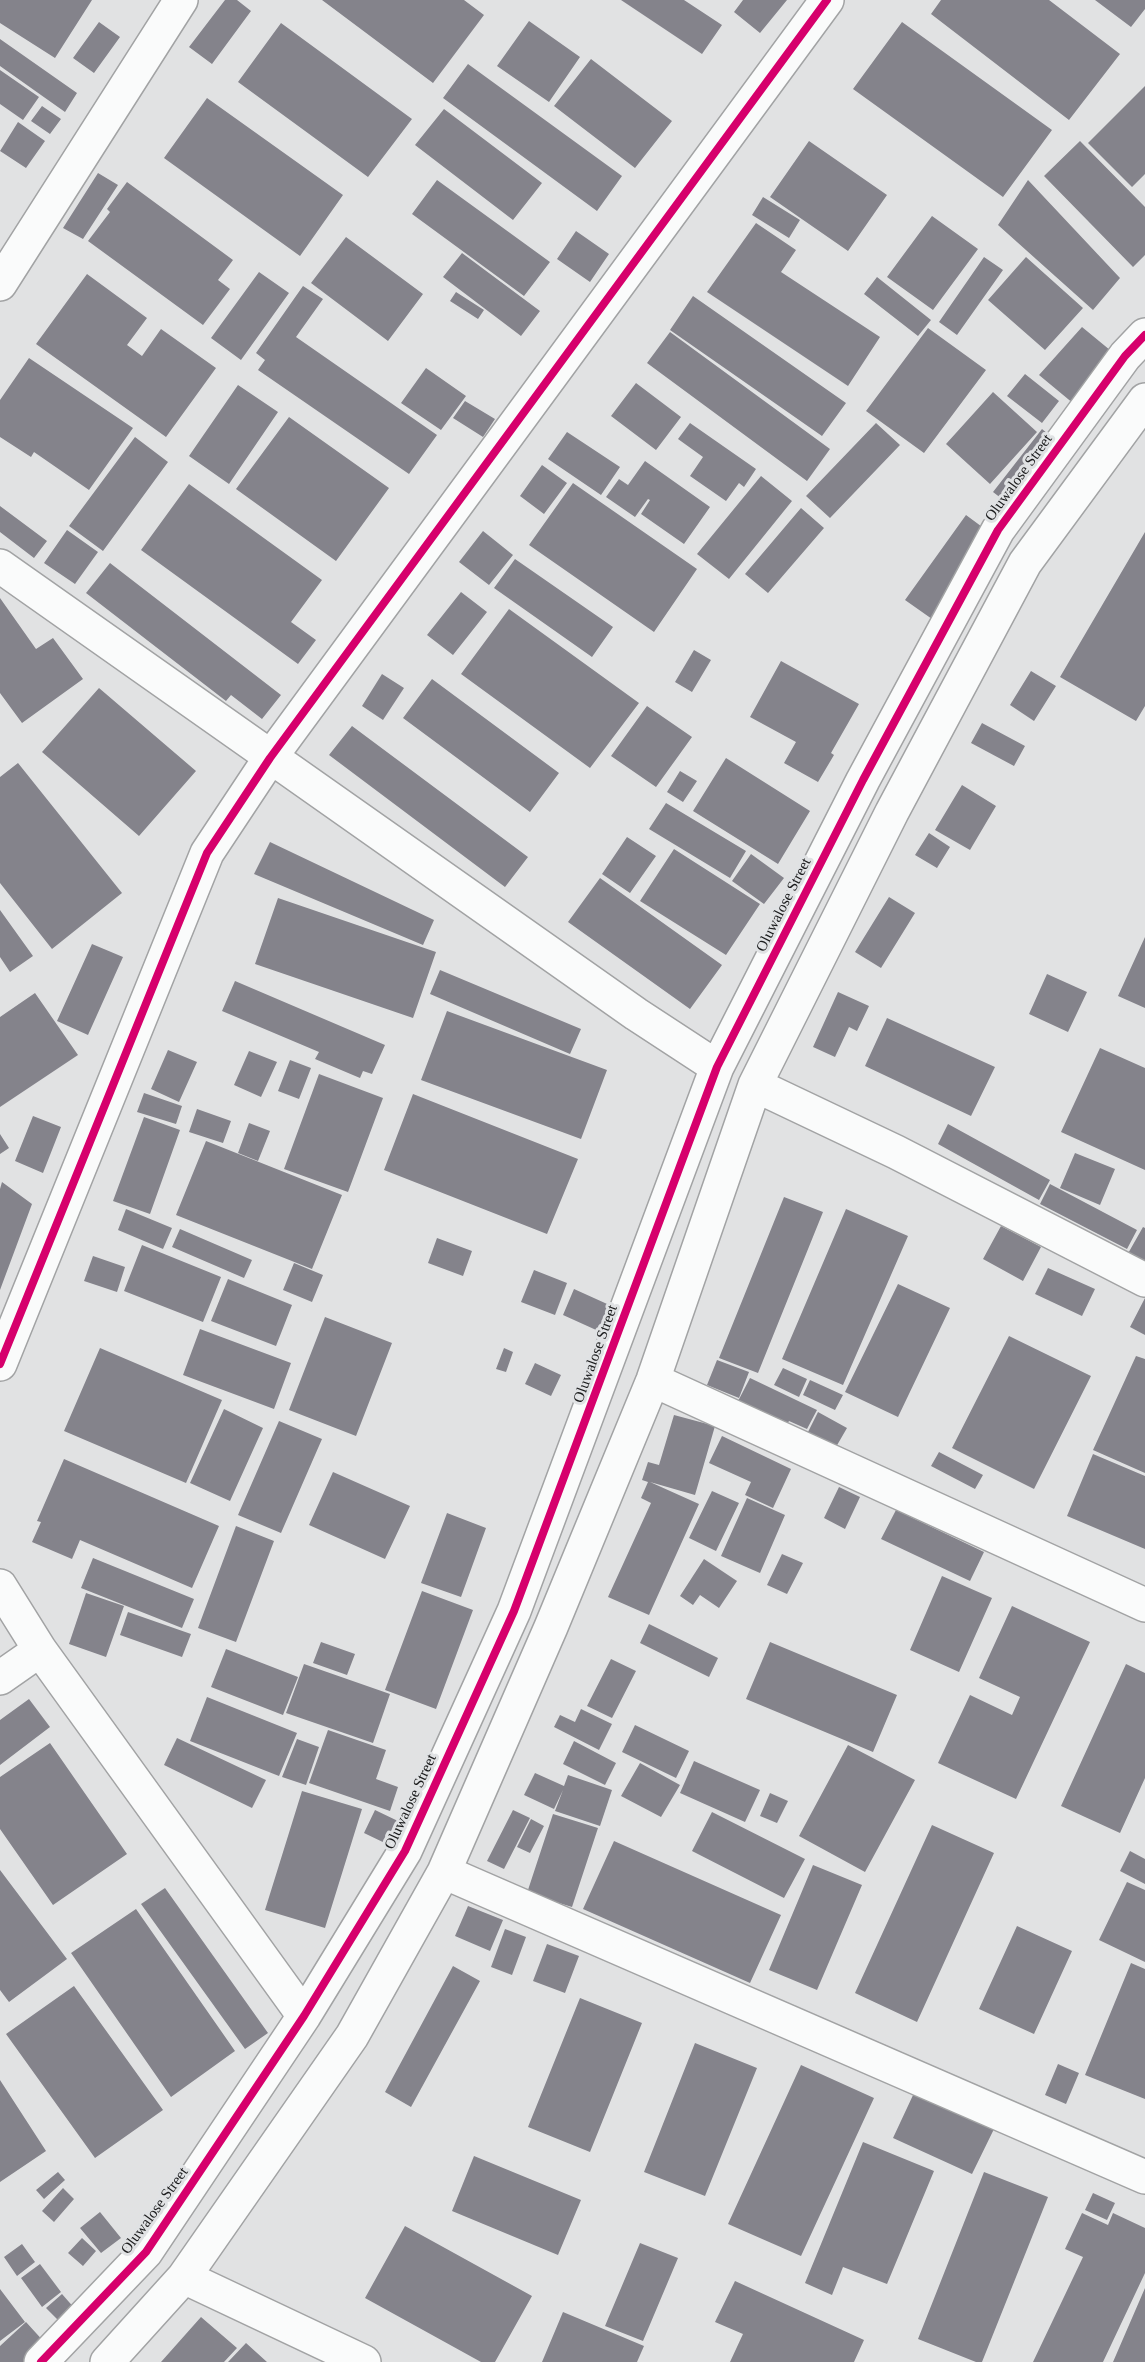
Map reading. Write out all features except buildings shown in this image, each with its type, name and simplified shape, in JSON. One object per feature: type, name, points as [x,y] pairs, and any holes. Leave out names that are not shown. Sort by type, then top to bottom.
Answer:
[{"type":"street","points":[[4,264],[181,0]]},
{"type":"street","points":[[0,1364],[207,853],[270,758],[827,0]]},
{"type":"street","name":"Oluwalose Street","points":[[41,2362],[146,2252],[304,2016],[405,1851],[514,1611],[717,1067],[863,780],[998,530],[1125,356],[1145,335]]},
{"type":"street","points":[[107,2362],[184,2277],[352,2036],[444,1872],[551,1627],[653,1380],[754,1085],[892,812],[1025,563],[1145,400]]},
{"type":"street","points":[[0,567],[636,1014],[717,1067]]},
{"type":"street","points":[[754,1085],[896,1152],[1145,1280]]},
{"type":"street","points":[[653,1380],[1145,1605]]},
{"type":"street","points":[[0,1586],[40,1650],[304,2016]]},
{"type":"street","points":[[514,1611],[551,1627]]},
{"type":"street","points":[[0,1678],[40,1650]]},
{"type":"street","points":[[444,1872],[1145,2177]]},
{"type":"street","points":[[184,2277],[364,2362]]},
{"type":"cycle path","points":[[0,1364],[207,853],[270,758],[827,0]]},
{"type":"cycle path","points":[[41,2362],[146,2252],[304,2016],[405,1851],[514,1611],[717,1067],[863,780],[998,530],[1125,356],[1145,335]]}]
